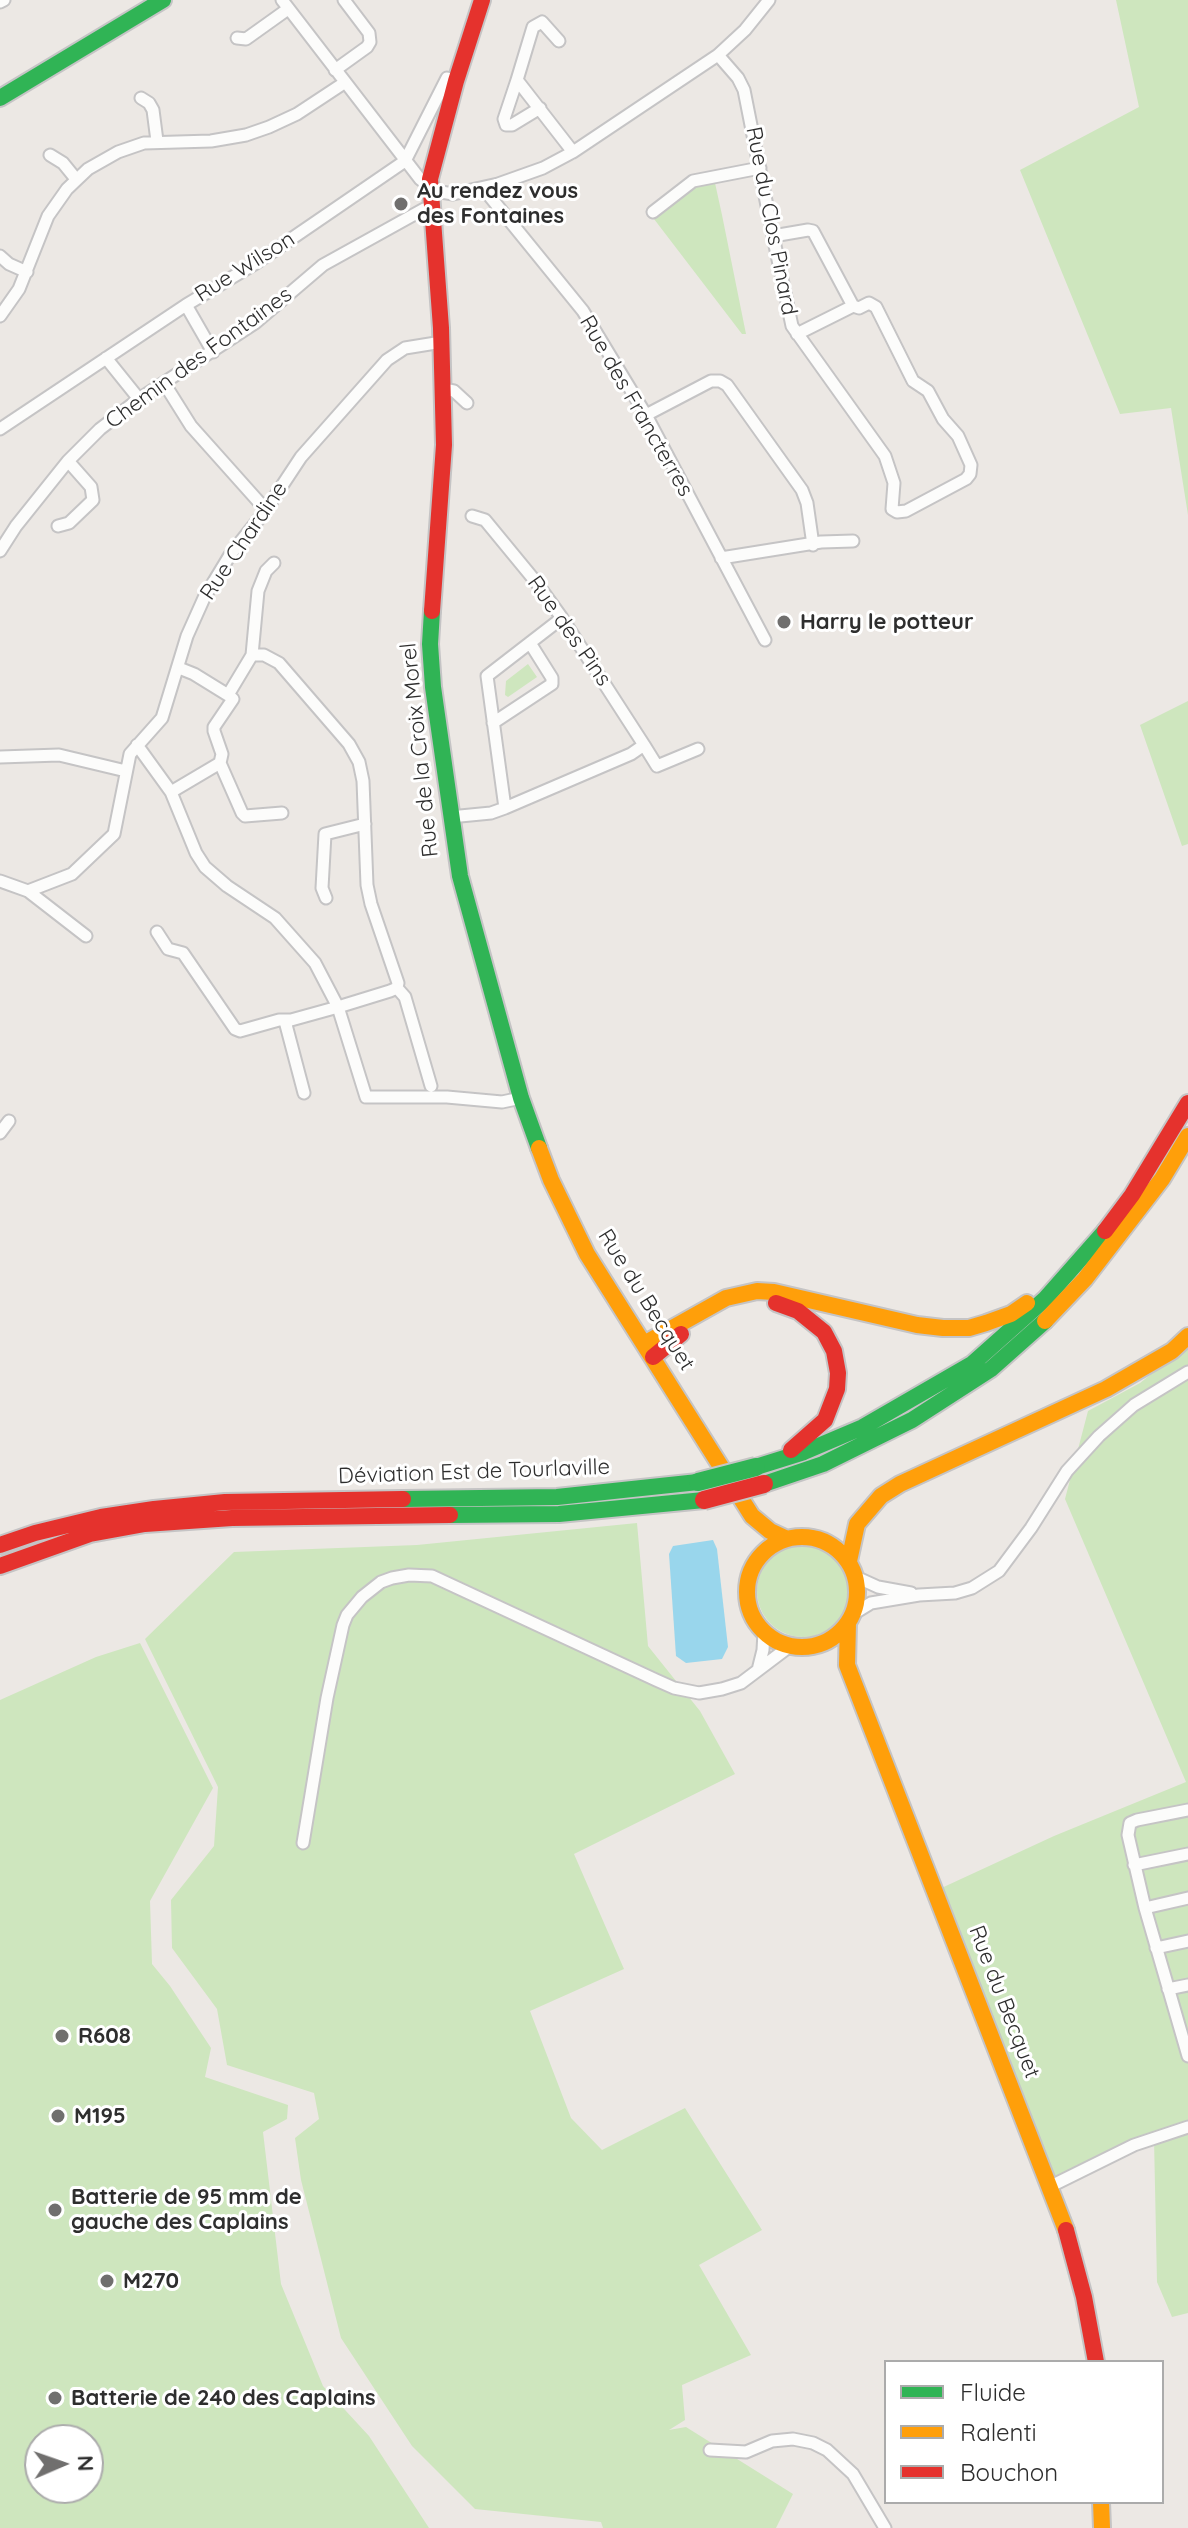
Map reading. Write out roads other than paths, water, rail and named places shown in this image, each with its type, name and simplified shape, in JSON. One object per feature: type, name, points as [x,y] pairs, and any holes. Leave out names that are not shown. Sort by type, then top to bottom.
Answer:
[{"type":"main road","points":[[0,98],[163,0]]},
{"type":"main road","name":"Rue de la Croix Morel","points":[[482,0],[431,171],[443,389],[442,488],[430,644],[433,687],[460,876],[521,1098]]},
{"type":"main road","name":"Rue du Becquet","points":[[521,1098],[551,1180],[587,1254],[752,1516],[770,1531],[785,1538]]},
{"type":"main road","name":"Déviation Est de Tourlaville","points":[[0,1566],[90,1534],[145,1524],[232,1518],[559,1514],[704,1500],[760,1476],[776,1461],[863,1427],[932,1389],[982,1355],[1070,1273],[1132,1195],[1188,1103]]},
{"type":"main road","name":"Déviation Est de Tourlaville","points":[[0,1545],[101,1517],[182,1506],[241,1502],[557,1497],[760,1476],[823,1464],[912,1420],[991,1369],[1036,1331],[1085,1279],[1162,1179],[1188,1136]]},
{"type":"main road","points":[[648,1350],[726,1298],[757,1291],[774,1292],[917,1325],[969,1328],[1011,1314],[1070,1273]]},
{"type":"main road","points":[[648,1350],[720,1310],[741,1302],[786,1304],[809,1318],[824,1332],[834,1351],[837,1389],[825,1420],[776,1461]]},
{"type":"main road","points":[[852,1569],[857,1524],[881,1496],[900,1484],[1106,1389],[1172,1351],[1188,1336]]},
{"type":"main road","name":"Rue du Becquet","points":[[752,1516],[758,1558]]},
{"type":"main road","points":[[814,1537],[828,1542],[840,1550],[852,1569],[858,1594],[851,1618],[834,1637],[819,1644],[790,1646],[775,1640],[764,1632],[749,1608],[748,1579],[758,1558],[785,1538],[814,1537]]},
{"type":"main road","name":"Rue du Becquet","points":[[851,1618],[847,1665],[1066,2231],[1084,2297],[1096,2360]]},
{"type":"main road","points":[[819,1644],[847,1665]]},
{"type":"main road","points":[[1101,2504],[1102,2528]]},
{"type":"street","points":[[335,70],[367,47],[371,38],[344,0]]},
{"type":"street","points":[[237,38],[246,39],[285,4],[405,161],[431,188],[453,194],[483,188],[543,168],[573,152],[718,55],[745,30],[769,0]]},
{"type":"street","points":[[540,108],[512,125],[506,125],[504,119],[533,27],[542,22],[559,41]]},
{"type":"street","name":"Rue du Clos Pinard","points":[[718,55],[744,90],[792,326],[885,456],[894,483],[892,509],[906,511],[961,482],[970,474],[971,465],[958,436],[943,419],[928,391],[913,381],[876,307],[869,303],[859,308],[853,306]]},
{"type":"street","name":"Rue Wilson","points":[[0,429],[186,305],[256,263],[405,161],[447,78],[456,81]]},
{"type":"street","points":[[517,80],[573,152]]},
{"type":"street","points":[[0,316],[27,272],[42,226],[54,205],[76,179],[118,152],[157,141],[211,141],[246,135],[297,114],[344,83]]},
{"type":"street","points":[[141,98],[153,110],[157,141]]},
{"type":"street","points":[[50,155],[63,163],[76,179]]},
{"type":"street","points":[[653,212],[693,181],[760,168]]},
{"type":"street","name":"Rue des Francterres","points":[[483,188],[583,311],[646,415],[765,640]]},
{"type":"street","name":"Chemin des Fontaines","points":[[0,551],[68,461],[100,429],[139,399],[255,323],[323,265],[424,209],[433,209]]},
{"type":"street","points":[[773,236],[813,231],[853,306],[797,334]]},
{"type":"street","points":[[0,256],[27,272]]},
{"type":"street","points":[[186,305],[213,352]]},
{"type":"street","name":"Rue Chardine","points":[[28,891],[72,874],[114,834],[130,754],[162,718],[187,636],[209,588],[301,457],[387,360],[405,348],[442,342]]},
{"type":"street","points":[[106,358],[139,399]]},
{"type":"street","points":[[646,415],[711,381],[727,385],[802,490],[813,545]]},
{"type":"street","points":[[164,383],[191,426],[266,510]]},
{"type":"street","points":[[443,389],[454,391],[467,403]]},
{"type":"street","points":[[58,526],[69,523],[93,500],[91,487],[68,461]]},
{"type":"street","name":"Rue des Pins","points":[[472,516],[485,520],[562,618],[644,745]]},
{"type":"street","points":[[721,558],[853,541]]},
{"type":"street","points":[[228,695],[252,655],[258,591],[266,571],[274,563]]},
{"type":"street","points":[[505,808],[487,676],[562,618]]},
{"type":"street","points":[[493,723],[552,684],[552,678],[530,643]]},
{"type":"street","points":[[252,655],[264,655],[279,663],[349,744],[362,770],[369,894],[398,978],[397,988],[408,1005],[431,1086]]},
{"type":"street","points":[[179,668],[233,699],[214,731],[222,754],[220,763],[242,813],[245,816],[282,813]]},
{"type":"street","points":[[137,745],[171,792],[196,853],[205,867],[227,886],[275,918],[315,963],[338,1007],[366,1097],[439,1097],[502,1102],[521,1098]]},
{"type":"street","points":[[450,817],[491,813],[505,808],[631,754],[644,745],[657,766],[698,749]]},
{"type":"street","points":[[0,757],[59,755],[126,771]]},
{"type":"street","points":[[171,792],[220,763]]},
{"type":"street","points":[[326,898],[322,888],[325,834],[365,824]]},
{"type":"street","points":[[0,881],[28,891],[86,936]]},
{"type":"street","points":[[157,932],[168,949],[183,953],[235,1029],[240,1031],[338,1007],[397,988]]},
{"type":"street","points":[[285,1021],[304,1093]]},
{"type":"street","points":[[0,1133],[9,1121]]},
{"type":"street","points":[[851,1618],[871,1603],[955,1593],[972,1588],[999,1571],[1067,1471],[1099,1436],[1134,1405],[1188,1372]]},
{"type":"street","points":[[852,1569],[878,1587],[919,1595]]},
{"type":"street","points":[[303,1843],[338,1639],[353,1606],[371,1589],[392,1578],[432,1576],[674,1688],[699,1693],[741,1683],[790,1646]]},
{"type":"street","points":[[757,1671],[764,1632]]},
{"type":"street","points":[[1188,1810],[1137,1820],[1130,1823],[1128,1835],[1145,1908],[1184,2033],[1188,2056]]},
{"type":"street","points":[[1134,1865],[1188,1854]]},
{"type":"street","points":[[1145,1908],[1188,1898]]},
{"type":"street","points":[[1156,1948],[1188,1941]]},
{"type":"street","points":[[1168,1989],[1188,1985]]},
{"type":"street","points":[[1049,2187],[1134,2145],[1188,2127]]},
{"type":"street","points":[[710,2450],[746,2452],[772,2441],[793,2439],[813,2443],[827,2450],[853,2474],[885,2528]]},
{"type":"water","points":[[713,1540],[717,1549],[728,1647],[722,1659],[686,1663],[676,1656],[669,1554],[673,1546]]},
{"type":"place","name":"Au rendez vous des Fontaines","points":[[401,204]]},
{"type":"place","name":"Harry le potteur","points":[[784,622]]},
{"type":"place","name":"R608","points":[[62,2036]]},
{"type":"place","name":"M195","points":[[58,2116]]},
{"type":"place","name":"Batterie de 95 mm de gauche des Caplains","points":[[55,2210]]},
{"type":"place","name":"M270","points":[[107,2281]]},
{"type":"place","name":"Batterie de 240 des Caplains","points":[[55,2398]]}]
